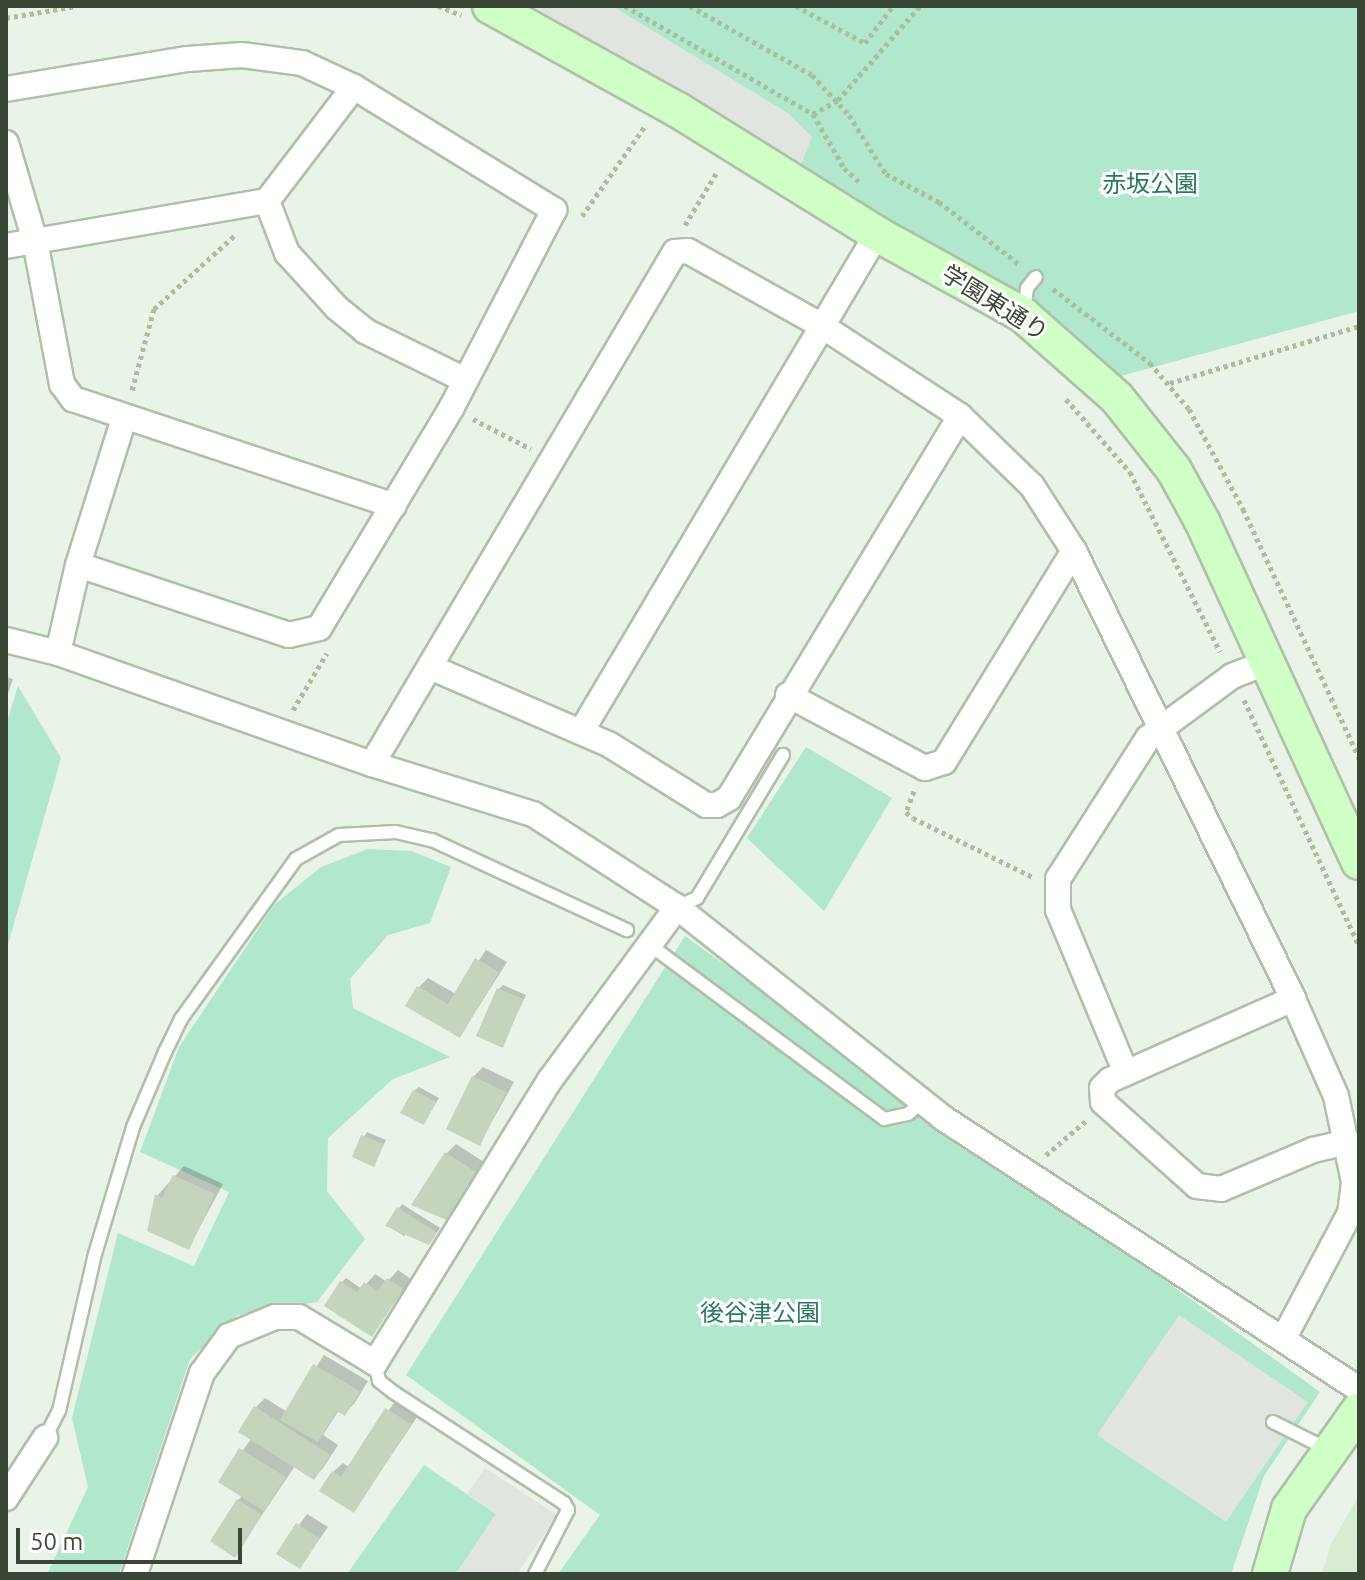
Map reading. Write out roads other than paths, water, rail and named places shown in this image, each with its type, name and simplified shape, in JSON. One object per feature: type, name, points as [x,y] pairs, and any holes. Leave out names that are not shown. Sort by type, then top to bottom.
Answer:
[{"type":"street","name":"学園東通り","points":[[490,6],[678,110],[877,234],[1023,315],[1117,398],[1174,470],[1269,662],[1359,862]]},
{"type":"street","points":[[6,89],[188,59],[242,55],[302,63],[354,87],[554,210],[452,407],[319,628],[308,634],[289,635],[78,565]]},
{"type":"street","points":[[6,246],[267,201],[354,87]]},
{"type":"street","points":[[6,143],[35,241],[62,384],[73,399],[394,506]]},
{"type":"street","points":[[267,201],[287,253],[309,282],[365,331],[465,380]]},
{"type":"street","points":[[581,732],[877,234]]},
{"type":"street","points":[[372,764],[675,252],[688,251],[822,326],[960,416],[1032,486],[1074,551],[1293,999],[1336,1096],[1354,1182],[1350,1213],[1285,1336]]},
{"type":"street","points":[[430,667],[581,732],[706,805],[717,805],[729,798],[788,695],[960,416]]},
{"type":"street","points":[[58,653],[78,565],[124,418]]},
{"type":"street","points":[[788,695],[925,768],[933,768],[944,762],[1074,551]]},
{"type":"street","points":[[6,640],[58,653],[372,764],[533,814],[677,907],[922,1102],[1285,1336],[1359,1389]]},
{"type":"street","points":[[1126,1073],[1058,910],[1056,888],[1131,760],[1160,726],[1232,676],[1269,662]]},
{"type":"street","points":[[135,1574],[202,1373],[229,1336],[275,1317],[299,1317],[375,1363],[550,1080],[677,907]]},
{"type":"street","points":[[1293,999],[1126,1073],[1102,1088],[1108,1107],[1197,1186],[1221,1189],[1313,1150],[1348,1142]]},
{"type":"street","points":[[1270,1574],[1289,1509],[1327,1449],[1359,1410]]},
{"type":"street","points":[[6,1498],[45,1438]]},
{"type":"lane","points":[[1023,315],[1027,288],[1036,277]]},
{"type":"lane","points":[[677,907],[697,898],[783,755]]},
{"type":"lane","points":[[45,1438],[59,1411],[111,1198],[160,1064],[181,1019],[296,859],[339,835],[396,832],[432,840],[627,930]]},
{"type":"lane","points":[[658,951],[884,1119],[908,1114],[922,1102]]},
{"type":"lane","points":[[375,1363],[379,1381],[393,1392],[564,1503],[568,1510],[535,1574]]},
{"type":"lane","points":[[1273,1422],[1327,1449]]},
{"type":"park label","name":"赤坂公園","points":[[1150,184]]},
{"type":"park label","name":"後谷津公園","points":[[760,1313]]}]
